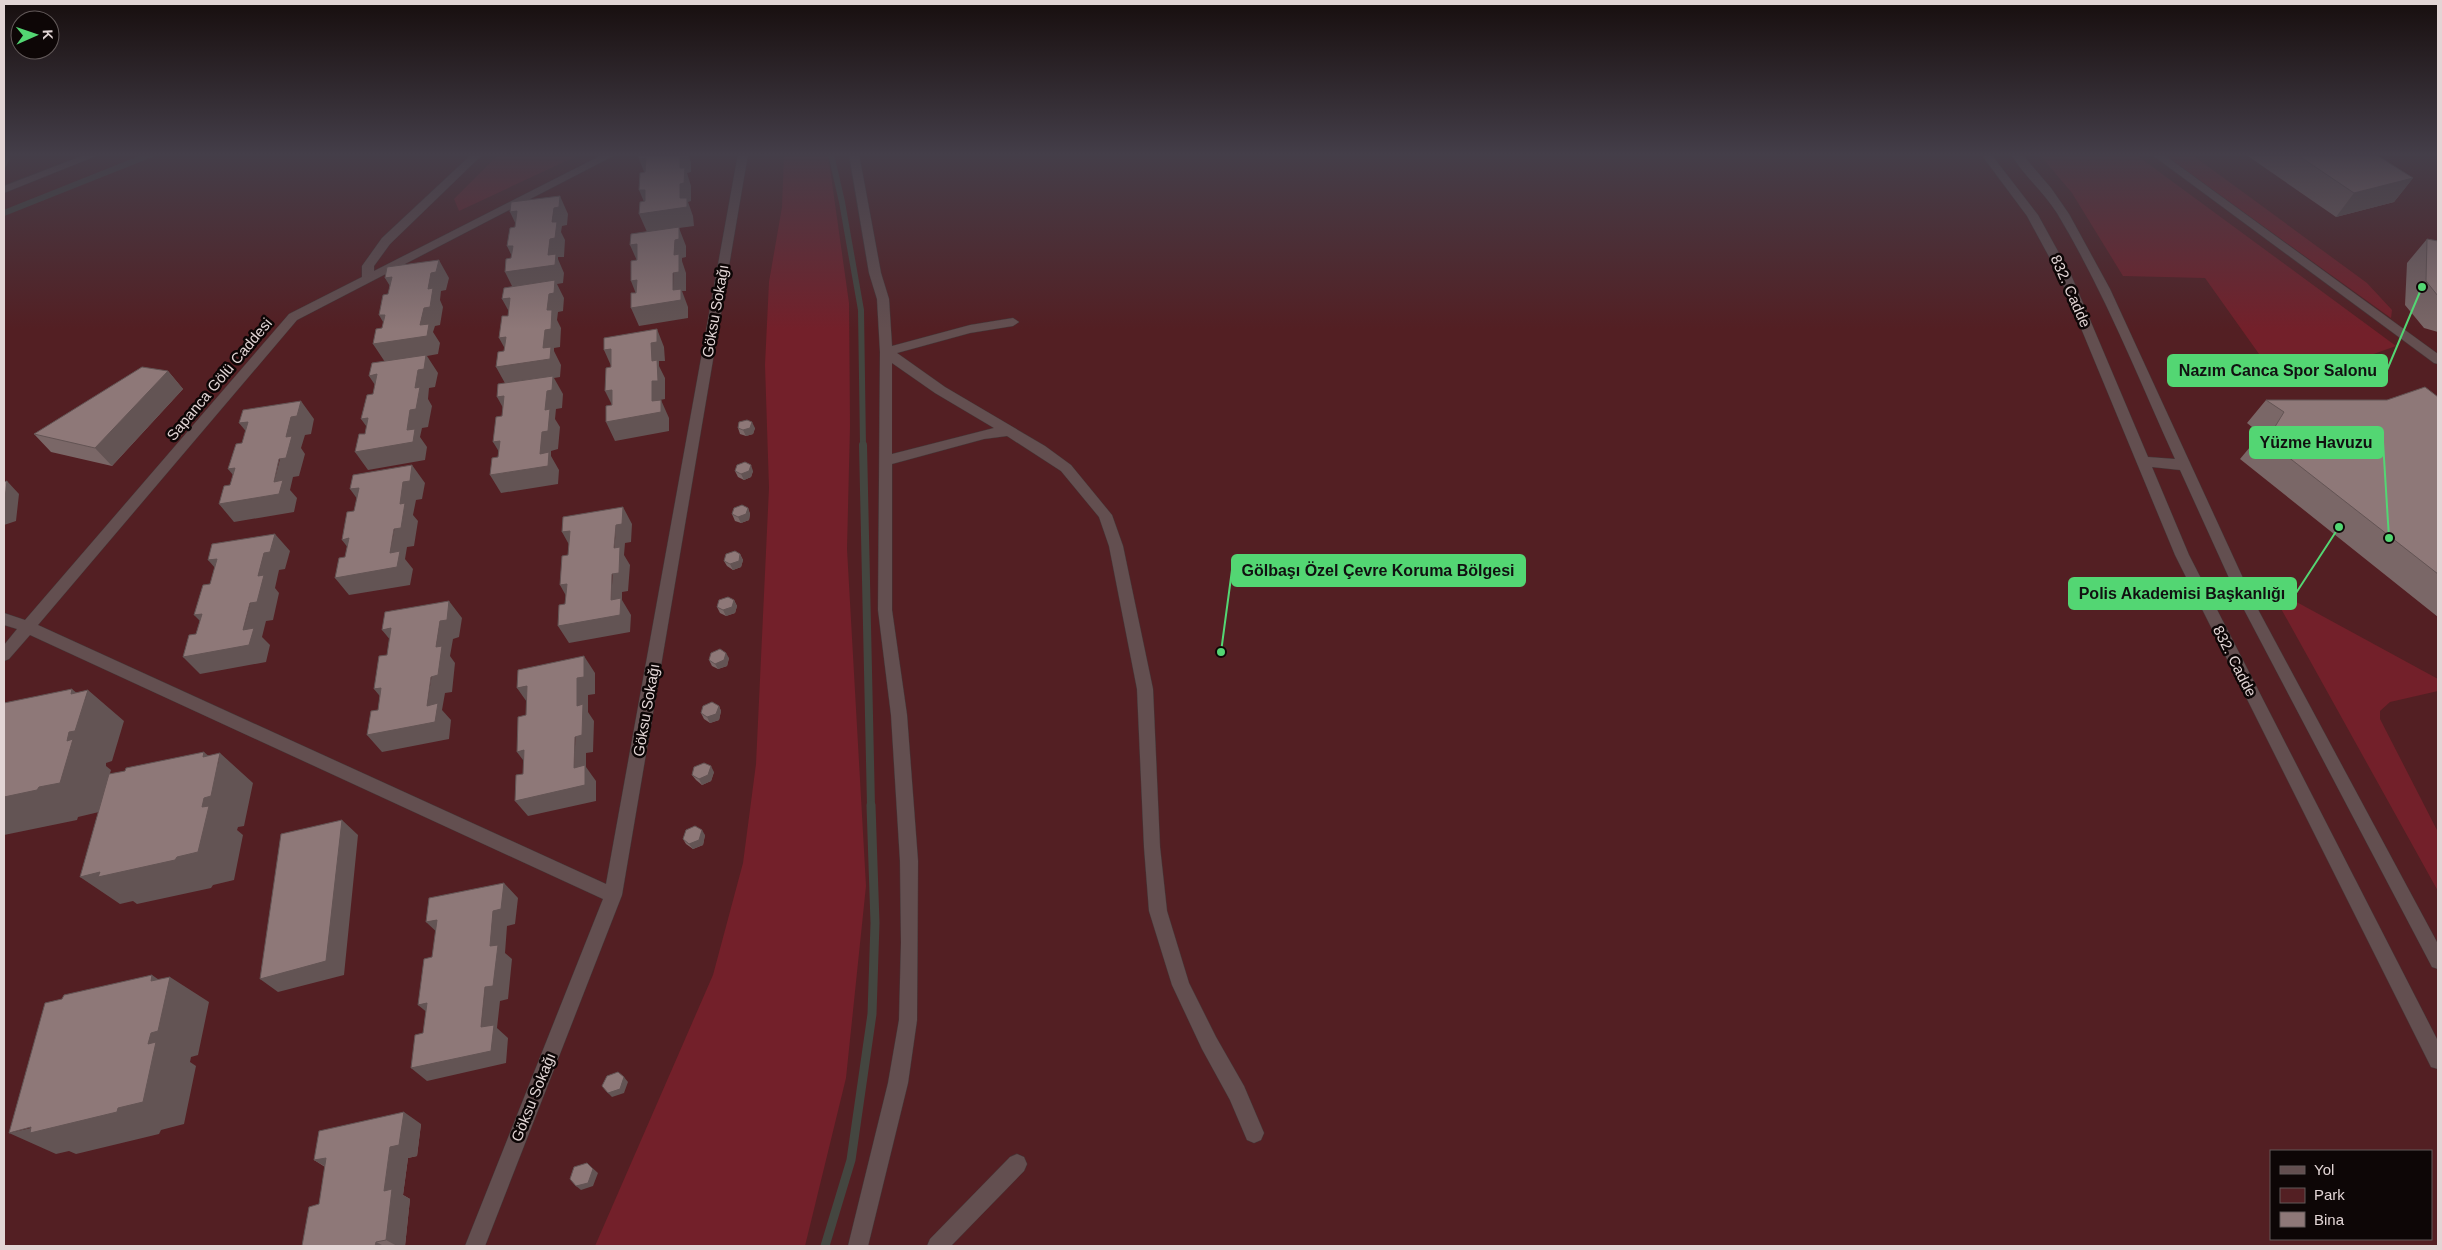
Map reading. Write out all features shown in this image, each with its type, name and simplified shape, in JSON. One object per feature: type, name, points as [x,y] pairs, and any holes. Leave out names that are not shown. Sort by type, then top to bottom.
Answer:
[{"type":"street","points":[[368,279],[368,266],[386,241],[416,212]]},
{"type":"street","name":"Sapanca Gölü Caddesi","points":[[4,655],[293,317],[498,212]]},
{"type":"street","name":"Göksu Sokağı","points":[[475,1246],[613,895],[733,212]]},
{"type":"street","points":[[858,1246],[898,1084],[908,1020],[909,861],[898,715],[885,610],[886,352],[883,299],[875,273],[864,212]]},
{"type":"street","name":"832. Cadde","points":[[2030,212],[2065,275],[2182,555],[2221,636],[2438,1060]]},
{"type":"street","name":"832. Cadde","points":[[2061,212],[2104,289],[2182,465],[2247,602],[2438,961]]},
{"type":"street","points":[[2236,212],[2438,360]]},
{"type":"street","points":[[886,352],[970,329],[1013,322]]},
{"type":"street","points":[[886,352],[940,390],[1040,449],[1066,468],[1105,515],[1113,538],[1145,689],[1152,847],[1158,912],[1181,986],[1209,1043],[1237,1093],[1254,1133]]},
{"type":"street","points":[[886,461],[984,434],[1008,431]]},
{"type":"street","points":[[2142,461],[2182,465]]},
{"type":"street","points":[[4,619],[28,627],[613,895]]},
{"type":"street","points":[[937,1246],[1018,1164]]},
{"type":"green space","points":[[4,212],[2438,212],[2438,1246],[4,1246]]},
{"type":"shaded area","points":[[781,212],[836,212],[849,303],[850,426],[847,549],[866,886],[846,1078],[805,1246],[595,1246],[713,975],[743,863],[756,764],[769,488],[765,365],[769,282]]},
{"type":"shaded area","points":[[2084,212],[2214,212],[2396,346],[2354,361],[2264,361],[2205,278],[2123,276]]},
{"type":"shaded area","points":[[2244,212],[2271,212],[2367,283],[2392,310],[2391,318]]},
{"type":"shaded area","points":[[2269,587],[2438,679],[2438,691],[2390,702],[2380,711],[2380,719],[2438,832],[2438,891]]},
{"type":"building","points":[[517,212],[553,212],[552,222],[557,222],[555,238],[550,239],[548,255],[556,254],[555,265],[505,272],[506,259],[511,258],[513,246],[507,246],[510,228],[515,227]]},
{"type":"building","points":[[679,227],[679,239],[675,240],[674,255],[679,254],[679,272],[673,273],[673,290],[681,289],[681,300],[631,308],[631,293],[636,293],[637,280],[631,281],[631,261],[637,260],[637,244],[630,245],[631,234]]},
{"type":"building","points":[[2427,239],[2438,241],[2438,296],[2426,281]]},
{"type":"building","points":[[439,260],[436,272],[431,273],[428,289],[433,288],[430,307],[424,308],[420,325],[429,324],[427,336],[373,344],[376,329],[382,328],[385,315],[379,315],[383,295],[388,294],[392,277],[385,278],[387,267]]},
{"type":"building","points":[[555,280],[554,293],[549,294],[547,310],[552,310],[551,329],[545,330],[543,348],[551,347],[550,359],[496,367],[498,352],[504,351],[506,337],[499,338],[502,316],[508,316],[510,298],[502,299],[504,288]]},
{"type":"building","points":[[657,329],[657,342],[651,343],[652,361],[657,360],[658,381],[652,381],[652,401],[661,400],[661,412],[606,422],[606,406],[612,405],[612,390],[605,391],[606,368],[611,367],[611,349],[604,350],[604,338]]},
{"type":"building","points":[[426,355],[424,369],[418,370],[415,388],[420,387],[416,409],[410,410],[407,430],[415,429],[413,442],[355,452],[359,434],[365,434],[368,418],[361,419],[367,395],[373,394],[377,374],[369,376],[372,363]]},
{"type":"building","points":[[142,367],[168,371],[95,448],[34,434]]},
{"type":"building","points":[[553,376],[552,390],[547,391],[545,410],[550,409],[548,431],[542,432],[540,454],[549,452],[548,466],[490,475],[492,458],[498,457],[500,441],[493,442],[496,417],[502,416],[504,396],[497,397],[498,384]]},
{"type":"building","points":[[2425,387],[2438,397],[2438,574],[2260,435],[2273,430],[2284,412],[2266,400],[2387,400]]},
{"type":"building","points":[[301,401],[297,416],[291,417],[286,437],[292,436],[286,458],[279,459],[274,482],[283,480],[279,494],[219,504],[224,486],[230,485],[235,468],[228,469],[236,444],[242,443],[248,422],[239,423],[243,410]]},
{"type":"building","points":[[747,420],[752,422],[750,428],[743,430],[738,428],[739,422]]},
{"type":"building","points":[[745,462],[751,465],[749,471],[741,474],[735,471],[737,465]]},
{"type":"building","points":[[412,465],[410,481],[403,482],[400,504],[405,503],[401,528],[394,529],[390,553],[400,551],[397,567],[335,578],[339,558],[345,557],[349,538],[342,540],[347,512],[354,511],[359,488],[350,489],[353,475]]},
{"type":"building","points":[[7,481],[4,508],[4,482]]},
{"type":"building","points":[[742,505],[748,508],[746,514],[738,517],[732,514],[734,508]]},
{"type":"building","points":[[623,507],[622,524],[616,525],[614,548],[620,547],[619,573],[612,574],[611,600],[621,598],[620,615],[558,626],[559,605],[565,604],[567,584],[560,585],[562,556],[568,555],[570,531],[562,532],[563,517]]},
{"type":"building","points":[[275,534],[270,552],[264,553],[258,576],[264,575],[257,602],[250,603],[243,630],[254,628],[249,645],[183,657],[189,635],[196,634],[202,614],[194,615],[203,585],[210,584],[217,559],[208,560],[212,544]]},
{"type":"building","points":[[735,551],[740,554],[739,561],[730,564],[724,561],[726,554]]},
{"type":"building","points":[[728,597],[734,600],[732,607],[723,610],[717,607],[719,600]]},
{"type":"building","points":[[449,601],[447,620],[440,621],[436,647],[442,646],[438,675],[431,677],[427,706],[438,703],[435,722],[367,735],[371,711],[378,710],[381,688],[374,689],[379,656],[387,655],[391,628],[382,630],[385,612]]},
{"type":"building","points":[[720,649],[726,653],[724,660],[715,664],[709,660],[711,653]]},
{"type":"building","points":[[584,656],[584,677],[577,678],[577,706],[583,704],[582,735],[575,737],[574,768],[585,765],[585,785],[515,801],[516,775],[523,774],[524,750],[517,752],[518,717],[526,715],[527,686],[517,688],[518,670]]},
{"type":"building","points":[[72,689],[71,694],[88,690],[75,731],[69,732],[67,741],[73,739],[60,783],[4,797],[4,703]]},
{"type":"building","points":[[712,702],[719,706],[716,714],[707,717],[701,713],[703,706]]},
{"type":"building","points":[[204,752],[203,757],[220,753],[211,796],[204,798],[202,807],[209,806],[198,852],[177,857],[175,860],[98,877],[100,872],[80,877],[109,774],[125,771],[126,768]]},
{"type":"building","points":[[704,763],[711,766],[708,775],[699,779],[692,775],[694,767]]},
{"type":"building","points":[[342,820],[326,961],[260,979],[281,834]]},
{"type":"building","points":[[695,826],[702,830],[699,840],[689,844],[683,839],[686,830]]},
{"type":"building","points":[[504,883],[501,909],[493,911],[490,946],[498,945],[493,986],[485,987],[481,1027],[494,1025],[491,1051],[411,1068],[415,1035],[423,1033],[427,1003],[418,1005],[424,959],[432,957],[437,920],[426,922],[429,898]]},
{"type":"building","points":[[152,975],[151,981],[170,977],[158,1031],[151,1033],[148,1044],[156,1042],[143,1102],[118,1108],[117,1112],[30,1133],[31,1127],[9,1133],[45,1003],[62,999],[64,995]]},
{"type":"building","points":[[618,1072],[624,1077],[620,1089],[608,1093],[602,1086],[607,1076]]},
{"type":"building","points":[[404,1112],[399,1145],[390,1147],[384,1191],[392,1189],[386,1240],[376,1242],[375,1246],[302,1246],[309,1207],[319,1204],[326,1158],[314,1160],[319,1131]]},
{"type":"building","points":[[587,1163],[593,1169],[588,1183],[576,1186],[570,1179],[574,1167]]},
{"type":"waterway","points":[[844,212],[861,310],[863,446]]},
{"type":"waterway","points":[[863,445],[871,806]]},
{"type":"waterway","points":[[825,1246],[851,1160],[872,1014],[875,923],[871,805]]},
{"type":"place","name":"Nazım Canca Spor Salonu","points":[[2422,287]]},
{"type":"place","name":"Polis Akademisi Başkanlığı","points":[[2339,527]]},
{"type":"place","name":"Yüzme Havuzu","points":[[2389,538]]},
{"type":"place","name":"Gölbaşı Özel Çevre Koruma Bölgesi","points":[[1221,652]]}]
